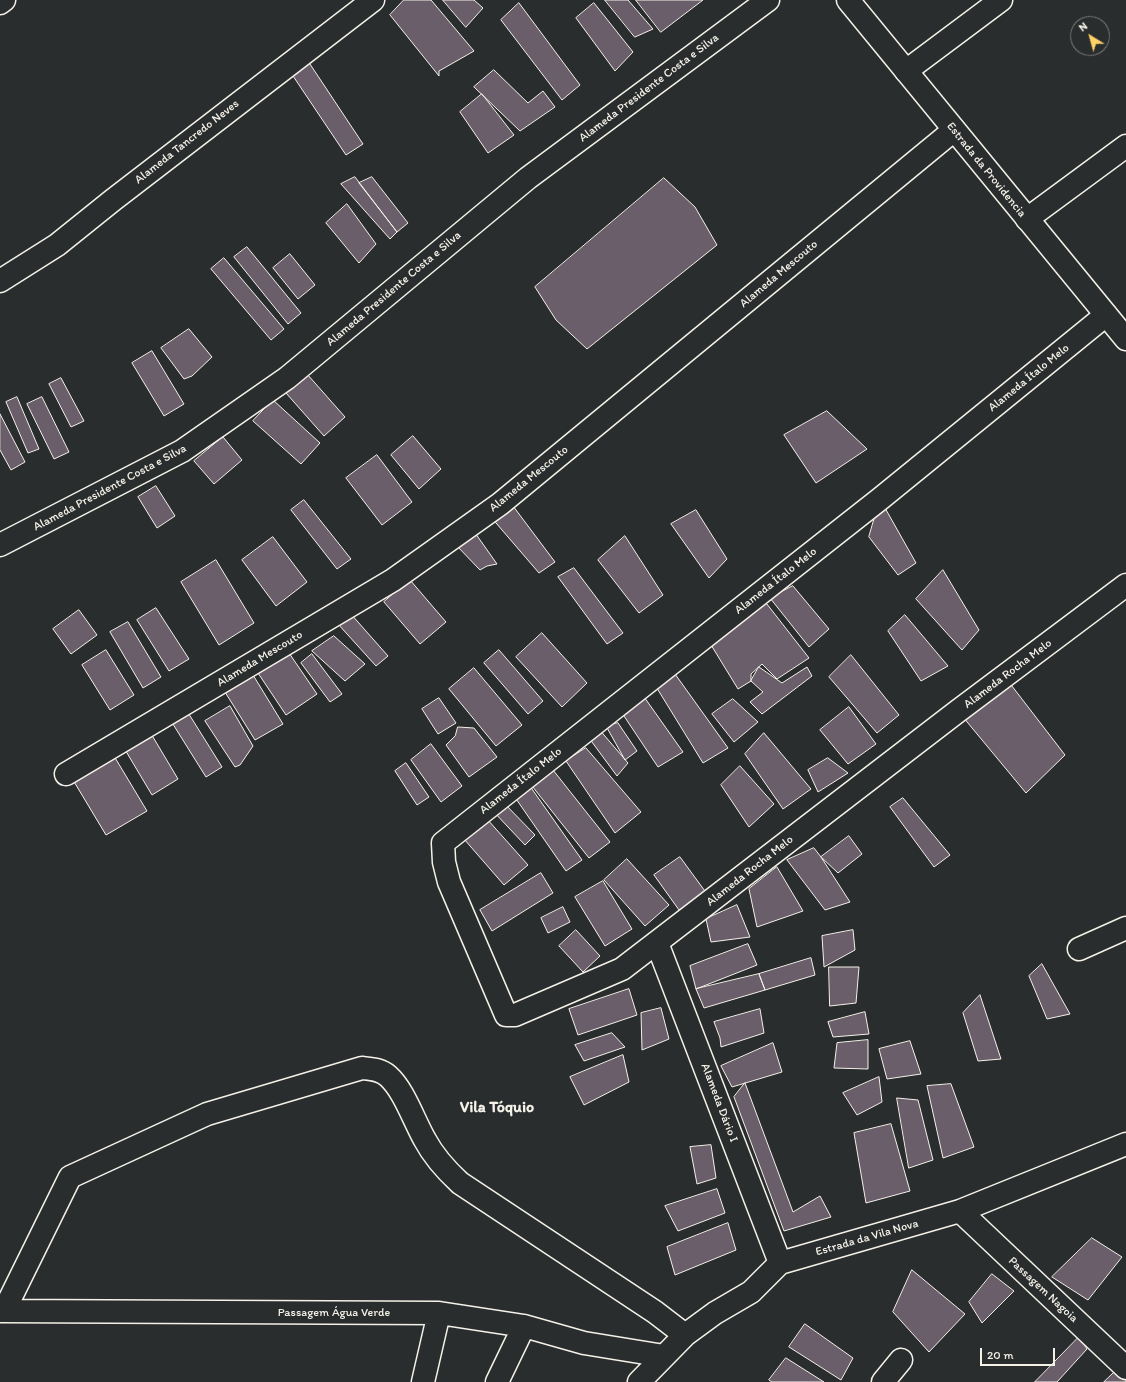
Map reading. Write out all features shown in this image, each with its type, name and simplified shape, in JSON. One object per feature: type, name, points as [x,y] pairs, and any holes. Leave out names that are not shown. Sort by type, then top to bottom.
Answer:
[{"type":"street","points":[[0,3],[4,0]]},
{"type":"street","name":"Alameda Tancredo Neves","points":[[0,281],[58,245],[113,200],[373,0]]},
{"type":"street","name":"Alameda Presidente Costa e Silva","points":[[0,545],[182,451],[287,378],[528,178],[768,0]]},
{"type":"street","name":"Estrada da Providencia","points":[[848,0],[1126,339]]},
{"type":"street","points":[[906,71],[1001,0]]},
{"type":"street","name":"Alameda Mescouto","points":[[66,774],[392,580],[500,504],[954,130]]},
{"type":"street","points":[[1027,220],[1126,146]]},
{"type":"street","name":"Alameda Ítalo Melo","points":[[443,843],[880,499],[1106,315]]},
{"type":"street","name":"Alameda Rocha Melo","points":[[443,843],[444,862],[449,882],[506,1015],[515,1015],[622,969],[958,711],[1126,585]]},
{"type":"street","points":[[1079,949],[1126,928]]},
{"type":"street","name":"Alameda Dário I","points":[[658,942],[780,1263]]},
{"type":"street","points":[[2,1311],[70,1177],[208,1114],[362,1068],[375,1069],[387,1075],[396,1086],[425,1141],[441,1164],[460,1183],[655,1312],[685,1335]]},
{"type":"street","name":"Estrada da Vila Nova","points":[[639,1382],[685,1335],[715,1313],[751,1292],[780,1263],[960,1212],[1126,1144]]},
{"type":"street","name":"Passagem Nagoia","points":[[960,1212],[1126,1368]]},
{"type":"street","name":"Passagem Água Verde","points":[[2,1311],[439,1313],[524,1326],[584,1343],[664,1356]]},
{"type":"street","points":[[423,1382],[439,1313]]},
{"type":"street","points":[[497,1382],[524,1326]]},
{"type":"street","points":[[883,1382],[901,1360]]},
{"type":"building","points":[[404,0],[431,0],[474,51],[439,71],[439,76],[390,15]]},
{"type":"building","points":[[443,0],[474,0],[483,8],[466,27]]},
{"type":"building","points":[[605,0],[628,0],[653,29],[635,37]]},
{"type":"building","points":[[636,0],[703,0],[661,32]]},
{"type":"building","points":[[519,3],[580,85],[562,100],[501,20]]},
{"type":"building","points":[[594,3],[633,52],[615,71],[576,18]]},
{"type":"building","points":[[304,55],[363,144],[346,155],[287,67]]},
{"type":"building","points":[[494,70],[528,103],[543,91],[555,107],[520,131],[474,87]]},
{"type":"building","points":[[482,94],[514,135],[488,153],[460,112]]},
{"type":"building","points":[[355,177],[397,232],[390,239],[341,184]]},
{"type":"building","points":[[372,177],[408,223],[397,232],[359,183]]},
{"type":"building","points":[[664,178],[695,207],[717,245],[587,349],[556,320],[535,287]]},
{"type":"building","points":[[347,204],[376,244],[359,263],[326,223]]},
{"type":"building","points":[[247,247],[301,313],[288,324],[234,257]]},
{"type":"building","points":[[290,254],[315,285],[298,299],[273,268]]},
{"type":"building","points":[[224,258],[284,329],[271,340],[211,269]]},
{"type":"building","points":[[189,329],[212,357],[192,376],[184,379],[161,348]]},
{"type":"building","points":[[152,351],[184,404],[164,416],[132,363]]},
{"type":"building","points":[[307,374],[345,417],[324,436],[286,393]]},
{"type":"building","points":[[61,378],[84,421],[71,427],[49,384]]},
{"type":"building","points":[[17,397],[39,449],[28,453],[6,402]]},
{"type":"building","points":[[42,397],[69,452],[54,459],[27,404]]},
{"type":"building","points":[[273,400],[320,443],[301,464],[253,421]]},
{"type":"building","points":[[827,411],[867,449],[816,483],[784,435]]},
{"type":"building","points":[[0,414],[25,462],[11,470],[0,450]]},
{"type":"building","points":[[413,436],[441,469],[419,489],[391,455]]},
{"type":"building","points":[[223,437],[242,460],[214,484],[194,461]]},
{"type":"building","points":[[377,455],[412,502],[382,525],[346,478]]},
{"type":"building","points":[[156,486],[175,516],[157,528],[138,497]]},
{"type":"building","points":[[880,499],[916,563],[898,575],[869,537]]},
{"type":"building","points":[[304,500],[351,559],[337,569],[291,510]]},
{"type":"building","points":[[513,506],[555,562],[539,573],[490,516]]},
{"type":"building","points":[[696,510],[727,559],[709,578],[671,524]]},
{"type":"building","points":[[473,530],[497,564],[487,566],[480,570],[456,545]]},
{"type":"building","points":[[625,536],[663,595],[639,613],[598,560]]},
{"type":"building","points":[[273,537],[307,582],[276,606],[242,560]]},
{"type":"building","points":[[216,560],[254,623],[219,645],[181,582]]},
{"type":"building","points":[[574,568],[623,633],[607,644],[558,577]]},
{"type":"building","points":[[943,570],[979,630],[962,650],[916,599]]},
{"type":"building","points":[[410,580],[446,622],[420,644],[384,602]]},
{"type":"building","points":[[793,586],[829,629],[809,647],[770,598]]},
{"type":"building","points":[[763,599],[809,658],[777,679],[762,664],[751,674],[751,681],[738,689],[708,640]]},
{"type":"building","points":[[156,608],[189,659],[169,671],[137,620]]},
{"type":"building","points":[[79,610],[97,635],[71,654],[53,629]]},
{"type":"building","points":[[350,613],[388,656],[376,666],[338,624]]},
{"type":"building","points":[[905,615],[948,666],[921,681],[888,631]]},
{"type":"building","points":[[128,622],[161,677],[143,688],[110,632]]},
{"type":"building","points":[[542,633],[587,683],[562,707],[516,657]]},
{"type":"building","points":[[334,636],[365,664],[345,681],[312,651]]},
{"type":"building","points":[[106,650],[134,695],[110,710],[82,665]]},
{"type":"building","points":[[287,650],[317,694],[286,715],[256,670]]},
{"type":"building","points":[[499,650],[543,701],[528,714],[484,663]]},
{"type":"building","points":[[312,654],[342,694],[330,702],[301,663]]},
{"type":"building","points":[[851,655],[899,715],[877,733],[829,677]]},
{"type":"building","points":[[759,667],[782,683],[807,667],[812,676],[762,714],[750,702],[763,692],[751,681]]},
{"type":"building","points":[[474,668],[522,725],[496,746],[449,689]]},
{"type":"building","points":[[675,674],[728,748],[703,763],[655,685]]},
{"type":"building","points":[[253,675],[283,724],[255,740],[225,692]]},
{"type":"building","points":[[1005,677],[1065,755],[1026,793],[958,711]]},
{"type":"building","points":[[642,694],[683,752],[658,767],[620,710]]},
{"type":"building","points":[[439,698],[456,723],[438,734],[422,709]]},
{"type":"building","points":[[733,699],[758,722],[734,742],[712,714]]},
{"type":"building","points":[[230,706],[253,746],[240,765],[235,767],[205,721]]},
{"type":"building","points":[[849,707],[876,744],[848,764],[820,730]]},
{"type":"building","points":[[187,711],[222,767],[206,777],[171,721]]},
{"type":"building","points":[[618,723],[637,751],[625,760],[606,726]]},
{"type":"building","points":[[458,727],[474,728],[497,757],[469,777],[446,745],[455,736]]},
{"type":"building","points":[[598,728],[628,763],[617,776],[589,738]]},
{"type":"building","points":[[150,732],[178,779],[152,795],[124,748]]},
{"type":"building","points":[[764,733],[811,789],[783,809],[745,754]]},
{"type":"building","points":[[431,744],[462,786],[441,802],[411,760]]},
{"type":"building","points":[[586,748],[641,812],[615,833],[566,761]]},
{"type":"building","points":[[114,756],[147,811],[106,835],[73,780]]},
{"type":"building","points":[[828,758],[848,773],[818,792],[808,770]]},
{"type":"building","points":[[406,763],[429,797],[417,805],[395,771]]},
{"type":"building","points":[[740,766],[774,804],[749,827],[721,785]]},
{"type":"building","points":[[553,770],[610,842],[589,858],[532,786]]},
{"type":"building","points":[[527,782],[582,860],[566,871],[512,793]]},
{"type":"building","points":[[903,798],[950,855],[934,867],[890,807]]},
{"type":"building","points":[[502,801],[535,835],[525,845],[492,810]]},
{"type":"building","points":[[487,819],[528,865],[504,885],[464,839]]},
{"type":"building","points":[[849,836],[862,854],[838,873],[821,857]]},
{"type":"building","points":[[814,848],[850,902],[825,910],[787,860]]},
{"type":"building","points":[[680,857],[710,898],[684,917],[654,875]]},
{"type":"building","points":[[627,859],[669,905],[645,926],[604,880]]},
{"type":"building","points":[[777,867],[803,911],[757,927],[749,889]]},
{"type":"building","points":[[541,873],[553,893],[492,931],[480,910]]},
{"type":"building","points":[[603,881],[632,929],[605,946],[575,897]]},
{"type":"building","points":[[737,905],[750,937],[711,942],[706,919]]},
{"type":"building","points":[[563,907],[570,922],[548,933],[541,918]]},
{"type":"building","points":[[576,930],[600,956],[583,972],[559,946]]},
{"type":"building","points":[[853,930],[855,950],[824,967],[822,936]]},
{"type":"building","points":[[748,944],[757,965],[696,989],[690,966]]},
{"type":"building","points":[[811,958],[815,975],[765,990],[759,974]]},
{"type":"building","points":[[1042,964],[1070,1014],[1047,1019],[1029,976]]},
{"type":"building","points":[[829,967],[859,967],[856,1003],[830,1006]]},
{"type":"building","points":[[759,974],[765,990],[704,1008],[696,989]]},
{"type":"building","points":[[629,989],[637,1015],[578,1035],[569,1009]]},
{"type":"building","points":[[980,995],[1001,1059],[978,1061],[963,1013]]},
{"type":"building","points":[[661,1008],[669,1039],[642,1050],[641,1013]]},
{"type":"building","points":[[760,1009],[764,1033],[721,1047],[720,1038],[714,1022]]},
{"type":"building","points":[[865,1012],[869,1034],[833,1037],[828,1022]]},
{"type":"building","points":[[612,1033],[625,1047],[584,1061],[575,1045]]},
{"type":"building","points":[[868,1040],[868,1069],[834,1068],[837,1043]]},
{"type":"building","points":[[910,1041],[921,1074],[887,1079],[879,1049]]},
{"type":"building","points":[[773,1043],[782,1072],[732,1087],[721,1066]]},
{"type":"building","points":[[623,1055],[629,1082],[584,1105],[570,1077]]},
{"type":"building","points":[[879,1077],[882,1102],[857,1115],[843,1093]]},
{"type":"building","points":[[745,1083],[793,1212],[820,1196],[831,1217],[784,1231],[734,1097]]},
{"type":"building","points":[[951,1084],[974,1147],[943,1158],[927,1086]]},
{"type":"building","points":[[897,1098],[918,1100],[933,1160],[909,1168]]},
{"type":"building","points":[[891,1124],[910,1191],[866,1203],[854,1133]]},
{"type":"building","points":[[711,1145],[716,1178],[697,1184],[690,1147]]},
{"type":"building","points":[[717,1189],[725,1213],[678,1231],[665,1206]]},
{"type":"building","points":[[728,1223],[736,1250],[675,1275],[667,1247]]},
{"type":"building","points":[[1092,1238],[1122,1257],[1088,1300],[1052,1277]]},
{"type":"building","points":[[912,1270],[965,1314],[929,1352],[893,1312]]},
{"type":"building","points":[[992,1274],[1014,1291],[982,1323],[969,1302]]},
{"type":"building","points":[[805,1324],[853,1358],[841,1380],[789,1347]]},
{"type":"building","points":[[1079,1337],[1087,1349],[1057,1382],[1035,1382]]},
{"type":"building","points":[[786,1358],[824,1382],[772,1382],[769,1380]]},
{"type":"building","points":[[1122,1365],[1126,1373],[1126,1382],[1104,1382]]},
{"type":"district","name":"Vila Tóquio","points":[[497,1108]]}]
